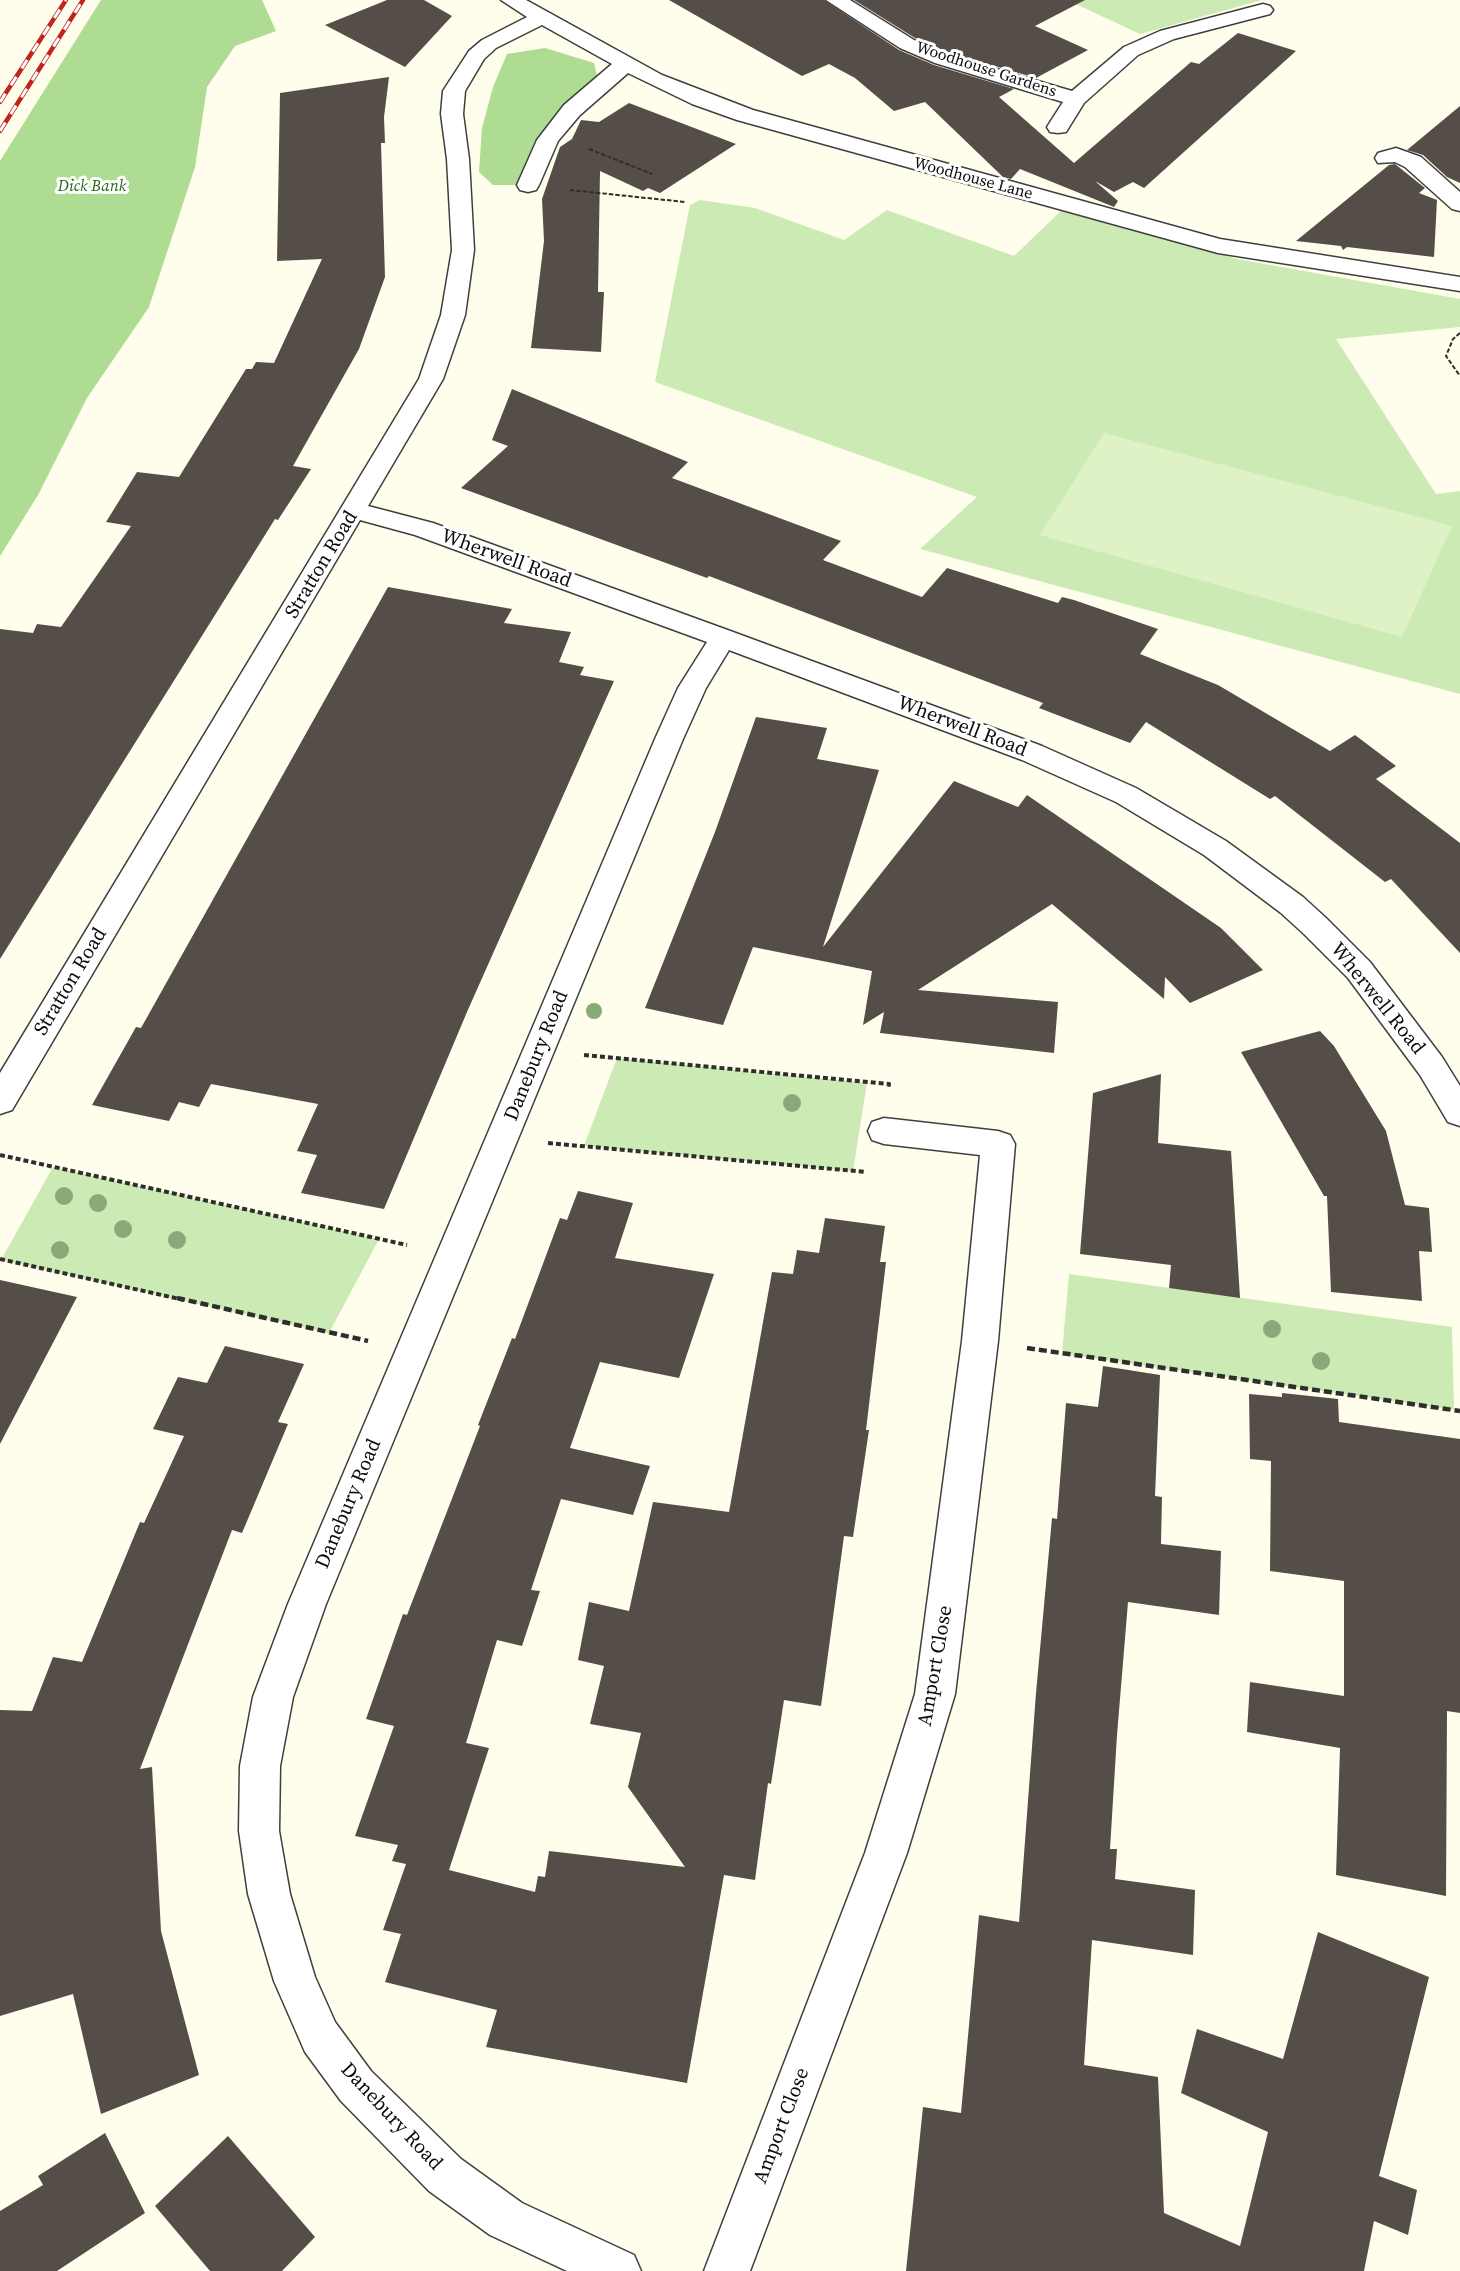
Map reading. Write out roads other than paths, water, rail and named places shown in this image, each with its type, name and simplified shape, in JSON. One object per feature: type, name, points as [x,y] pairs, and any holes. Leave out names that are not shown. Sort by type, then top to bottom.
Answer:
[{"type":"street","name":"Woodhouse Lane","points":[[511,0],[625,64],[700,99],[745,115],[1206,243],[1460,284]]},
{"type":"street","name":"Woodhouse Gardens","points":[[836,0],[906,44],[942,59],[1076,99]]},
{"type":"street","name":"Woodhouse Gardens","points":[[1058,127],[1076,99],[1111,67],[1145,43],[1263,10]]},
{"type":"street","name":"Stratton Road","points":[[0,1101],[355,510],[431,379],[453,315],[463,250],[458,159],[452,114],[454,91],[476,55],[489,44],[540,18]]},
{"type":"street","points":[[528,185],[552,134],[572,110],[625,64]]},
{"type":"street","points":[[1386,158],[1396,155],[1413,162],[1460,204]]},
{"type":"street","name":"Wherwell Road","points":[[355,510],[424,529],[723,638],[1043,758],[1126,795],[1187,829],[1292,905],[1337,947],[1401,1025],[1431,1066],[1460,1113]]},
{"type":"street","name":"Danebury Road","points":[[618,2271],[506,2219],[445,2175],[356,2086],[320,2037],[306,2009],[284,1951],[269,1894],[260,1831],[259,1797],[262,1754],[273,1697],[307,1604],[684,705],[723,638]]},
{"type":"street","name":"Amport Close","points":[[727,2271],[886,1853],[927,1727],[935,1694],[980,1341],[998,1144],[884,1131]]},
{"type":"railway","points":[[0,102],[66,0]]},
{"type":"railway","points":[[0,131],[83,0]]},
{"type":"park label","name":"Dick Bank","points":[[92,187]]}]
